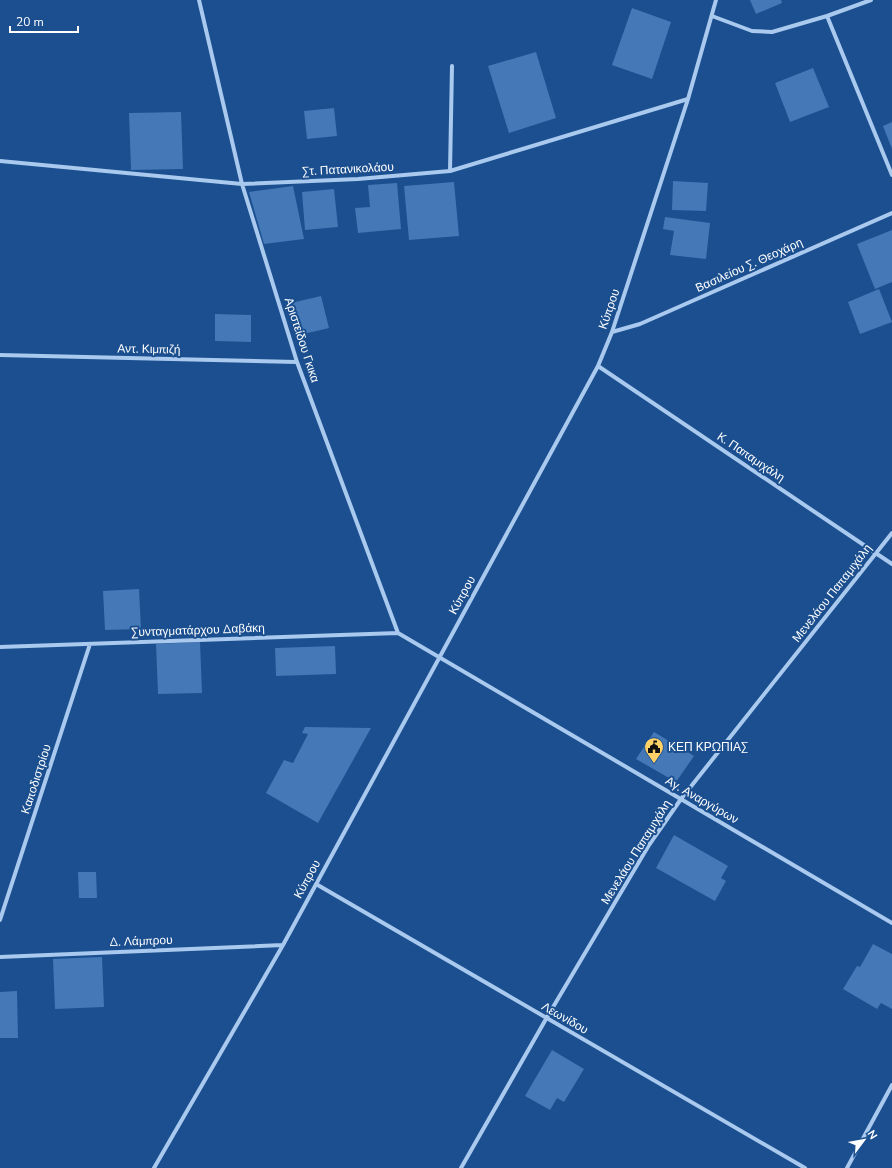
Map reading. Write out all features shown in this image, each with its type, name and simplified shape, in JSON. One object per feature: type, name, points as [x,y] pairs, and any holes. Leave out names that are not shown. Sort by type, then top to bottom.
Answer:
[{"type":"street","name":"Αριστείδου Γκικα","points":[[199,0],[242,184],[297,362],[398,633]]},
{"type":"street","name":"Κύπρου","points":[[154,1168],[283,944],[598,366],[612,332],[688,99],[716,0]]},
{"type":"street","points":[[712,16],[752,31],[772,32],[827,16],[871,0]]},
{"type":"street","points":[[827,16],[892,175]]},
{"type":"street","points":[[450,171],[452,66]]},
{"type":"street","name":"Στ. Πατανικολάου","points":[[0,161],[242,184],[358,179],[450,171],[688,99]]},
{"type":"street","name":"Βασιλείου Σ. Θεοχάρη","points":[[612,332],[640,324],[892,213]]},
{"type":"street","name":"Αντ. Κιμπιζή","points":[[0,356],[297,362]]},
{"type":"street","name":"Κ. Παπαμιχάλη","points":[[598,366],[892,564]]},
{"type":"street","name":"Μενελάου Παπαμιχάλη","points":[[461,1168],[546,1019],[649,845],[681,799],[892,533]]},
{"type":"street","points":[[398,633],[440,657]]},
{"type":"street","name":"Συνταγματάρχου Δαβάκη","points":[[0,647],[398,633]]},
{"type":"street","name":"Καποδιστρίου","points":[[0,920],[90,644]]},
{"type":"street","name":"Αγ. Αναργύρων","points":[[440,657],[892,923]]},
{"type":"street","name":"Λεωνίδου","points":[[316,884],[546,1019],[805,1168]]},
{"type":"street","name":"Δ. Λάμπρου","points":[[0,957],[283,944]]},
{"type":"street","points":[[847,1168],[892,1085]]},
{"type":"building","points":[[750,0],[781,0],[782,3],[756,14]]},
{"type":"building","points":[[632,8],[671,22],[652,79],[612,65]]},
{"type":"building","points":[[536,52],[556,118],[509,133],[488,66]]},
{"type":"building","points":[[813,68],[829,107],[790,122],[775,83]]},
{"type":"building","points":[[334,108],[337,136],[307,139],[304,111]]},
{"type":"building","points":[[181,112],[183,169],[131,170],[129,113]]},
{"type":"building","points":[[892,122],[892,149],[883,126]]},
{"type":"building","points":[[673,181],[708,183],[706,211],[672,210]]},
{"type":"building","points":[[454,182],[459,236],[409,240],[404,186]]},
{"type":"building","points":[[397,183],[401,229],[358,233],[355,208],[370,207],[368,185]]},
{"type":"building","points":[[293,186],[304,239],[264,244],[249,192]]},
{"type":"building","points":[[334,189],[338,227],[305,230],[302,192]]},
{"type":"building","points":[[665,217],[710,223],[706,259],[670,255],[674,231],[663,229]]},
{"type":"building","points":[[892,230],[892,282],[875,289],[857,244]]},
{"type":"building","points":[[879,289],[892,322],[860,334],[848,302]]},
{"type":"building","points":[[321,296],[329,328],[295,336],[287,304]]},
{"type":"building","points":[[215,314],[251,315],[251,342],[215,341]]},
{"type":"building","points":[[139,589],[141,629],[105,630],[103,591]]},
{"type":"building","points":[[200,642],[202,693],[158,694],[156,644]]},
{"type":"building","points":[[335,646],[336,674],[276,676],[275,648]]},
{"type":"building","points":[[305,727],[371,728],[318,823],[266,793],[284,760],[293,763],[308,734],[302,733]]},
{"type":"building","points":[[654,732],[694,756],[676,782],[636,759]]},
{"type":"building","points":[[674,835],[728,866],[721,878],[726,881],[715,901],[656,868]]},
{"type":"building","points":[[78,872],[96,872],[97,898],[79,898]]},
{"type":"building","points":[[873,944],[892,954],[892,1009],[881,1003],[877,1009],[843,989],[857,966],[860,967]]},
{"type":"building","points":[[102,957],[104,1007],[55,1009],[53,959]]},
{"type":"building","points":[[17,991],[18,1038],[0,1038],[0,992]]},
{"type":"building","points":[[552,1050],[584,1069],[564,1102],[557,1098],[550,1110],[525,1096]]},
{"type":"place","name":"ΚΕΠ ΚΡΩΠΙΑΣ","points":[[654,764]]}]
